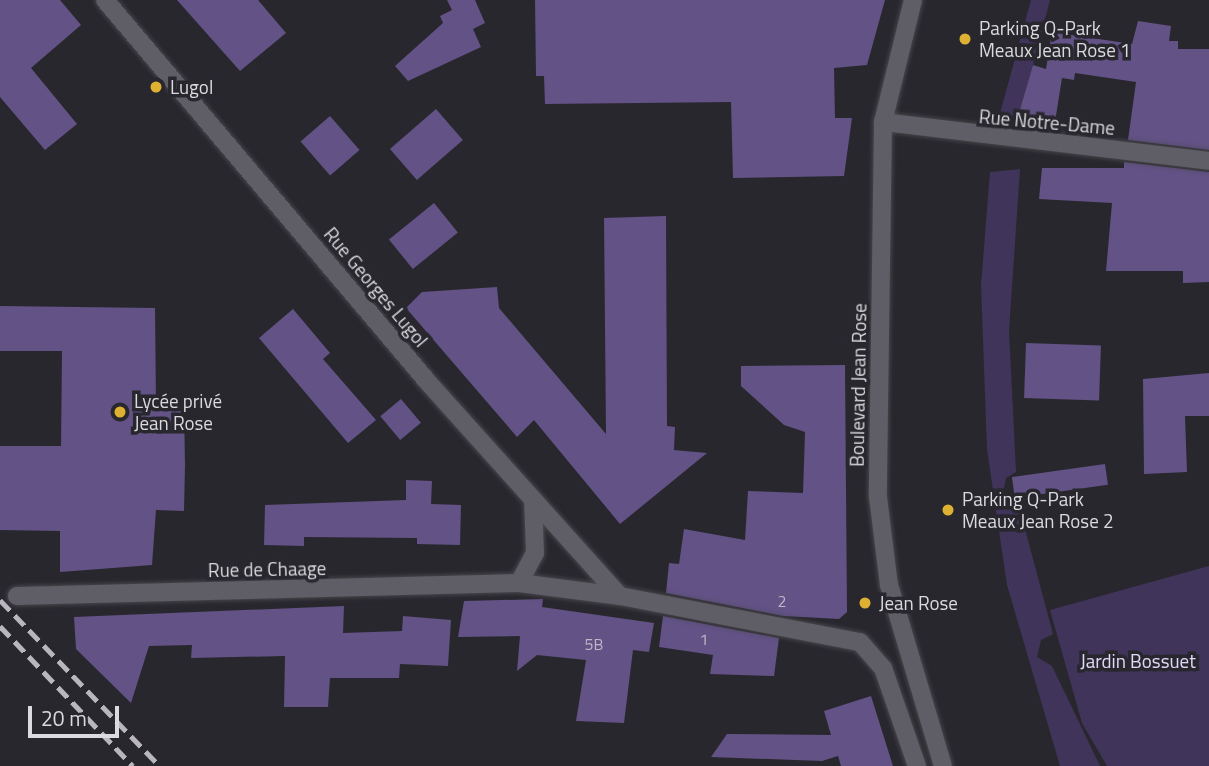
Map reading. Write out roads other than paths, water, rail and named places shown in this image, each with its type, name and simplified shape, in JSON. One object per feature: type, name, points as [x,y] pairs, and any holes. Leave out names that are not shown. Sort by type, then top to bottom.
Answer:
[{"type":"street","name":"Rue Georges Lugol","points":[[105,0],[533,499],[620,596]]},
{"type":"street","name":"Boulevard Jean Rose","points":[[913,0],[883,122],[881,548],[943,766]]},
{"type":"street","name":"Rue Notre-Dame","points":[[883,122],[937,133],[1209,160]]},
{"type":"street","points":[[519,583],[535,553],[533,499]]},
{"type":"street","name":"Rue de Chaage","points":[[17,596],[519,583],[620,596],[860,642],[883,667],[918,766]]},
{"type":"railway","points":[[0,600],[160,766]]},
{"type":"railway","points":[[0,626],[133,766]]},
{"type":"place","name":"Parking Q-Park Meaux Jean Rose 1","points":[[965,39]]},
{"type":"place","name":"Lugol","points":[[156,87]]},
{"type":"place","name":"Lycée privé Jean Rose","points":[[120,412]]},
{"type":"place","name":"Parking Q-Park Meaux Jean Rose 2","points":[[948,510]]},
{"type":"place","name":"Jean Rose","points":[[865,603]]},
{"type":"park label","name":"Jardin Bossuet","points":[[1138,661]]}]
